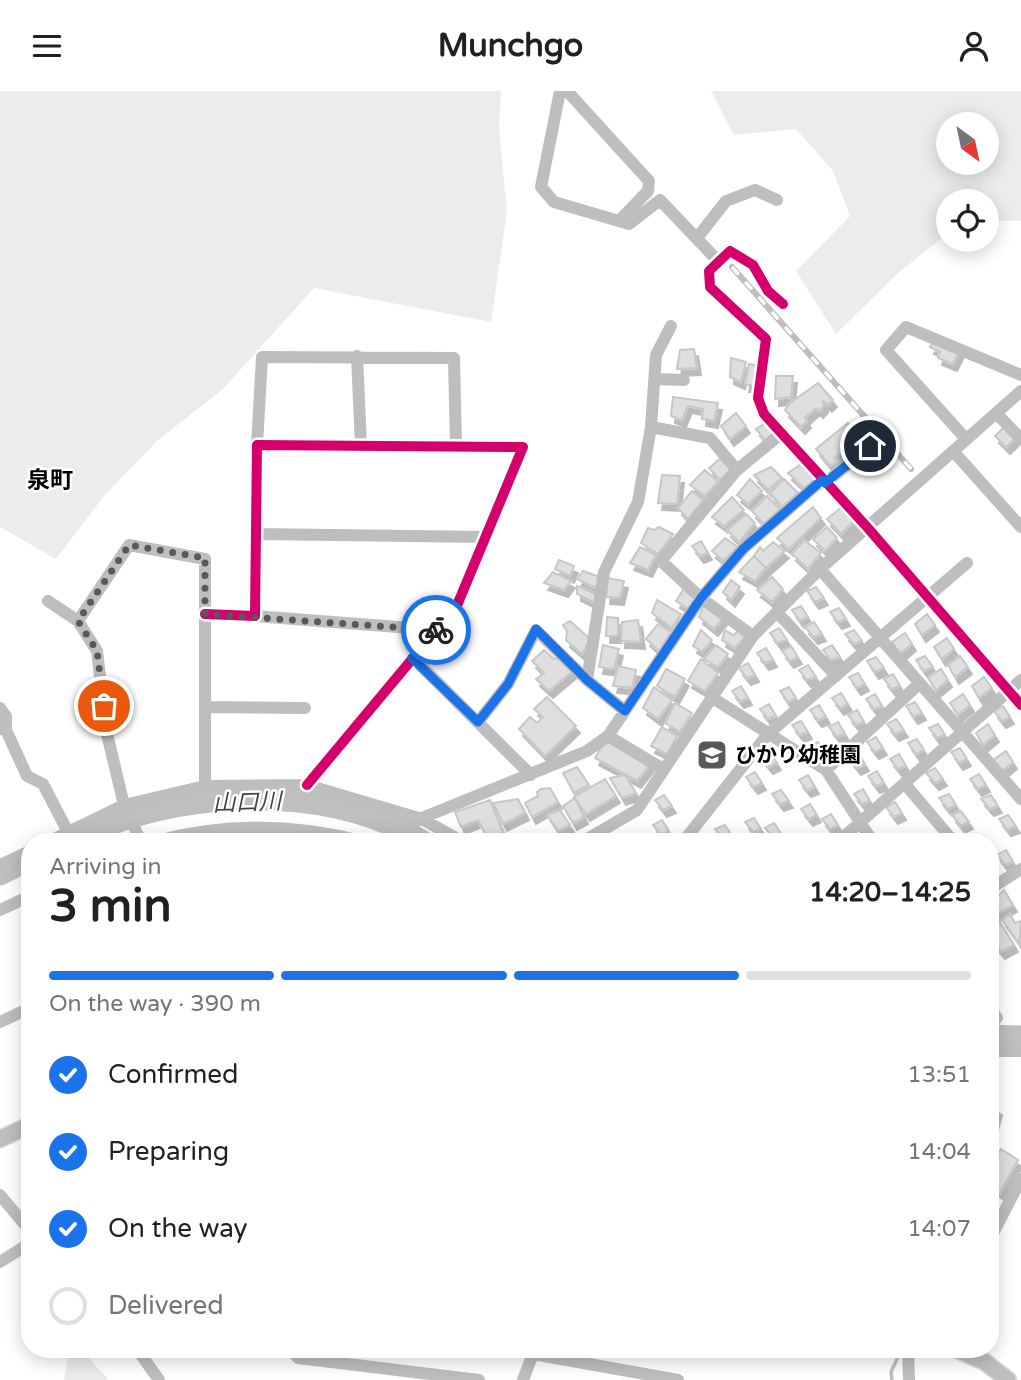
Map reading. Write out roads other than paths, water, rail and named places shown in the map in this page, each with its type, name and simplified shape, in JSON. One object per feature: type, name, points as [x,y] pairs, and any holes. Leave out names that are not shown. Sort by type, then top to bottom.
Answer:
[{"type":"main road","points":[[0,1139],[21,1129]]},
{"type":"main road","points":[[976,1358],[1008,1380]]},
{"type":"street","points":[[559,91],[541,187],[554,202],[629,224],[660,200],[718,261]]},
{"type":"street","points":[[567,91],[649,181],[648,191],[619,221]]},
{"type":"street","points":[[696,238],[726,201],[755,190],[777,200]]},
{"type":"street","points":[[783,304],[768,291],[753,265],[730,251],[709,271],[710,287],[766,339],[758,398],[764,414],[867,527],[1021,705]]},
{"type":"street","points":[[587,680],[604,572],[638,502],[651,427],[656,355],[671,326]]},
{"type":"street","points":[[966,439],[886,351],[906,327],[1021,375]]},
{"type":"street","points":[[357,356],[361,446]]},
{"type":"street","points":[[255,616],[257,445],[262,357],[454,358],[456,446]]},
{"type":"street","points":[[655,379],[684,380]]},
{"type":"street","points":[[597,833],[636,810],[753,636],[820,569],[1021,391]]},
{"type":"street","points":[[996,413],[1021,439]]},
{"type":"street","points":[[651,427],[710,438],[737,470]]},
{"type":"street","points":[[753,636],[701,598],[661,561],[737,470],[782,433]]},
{"type":"street","points":[[257,445],[523,447],[453,615],[412,658],[307,785]]},
{"type":"street","points":[[394,833],[587,751],[608,736],[701,598],[743,549],[870,446]]},
{"type":"street","points":[[953,451],[1021,527]]},
{"type":"street","points":[[256,534],[487,537]]},
{"type":"street","points":[[78,621],[129,545],[205,558],[205,786]]},
{"type":"street","points":[[690,833],[768,734],[967,563]]},
{"type":"street","points":[[820,569],[1021,799]]},
{"type":"street","points":[[48,601],[78,621],[97,651],[107,734],[125,808],[140,833]]},
{"type":"street","points":[[777,612],[836,676]]},
{"type":"street","points":[[205,614],[438,630]]},
{"type":"street","points":[[478,722],[508,684],[536,629],[587,680],[625,711]]},
{"type":"street","points":[[412,658],[531,775]]},
{"type":"street","points":[[848,833],[1021,680]]},
{"type":"street","points":[[826,770],[920,683]]},
{"type":"street","points":[[711,697],[826,770],[866,833]]},
{"type":"street","points":[[205,707],[305,708]]},
{"type":"street","points":[[0,708],[6,716],[3,729],[27,776],[43,784],[68,832],[125,808],[205,786],[307,785],[417,821],[443,833]]},
{"type":"street","points":[[608,736],[663,769]]},
{"type":"street","points":[[905,784],[946,833]]},
{"type":"street","points":[[194,833],[225,828],[275,827],[327,833]]},
{"type":"street","points":[[0,865],[21,855]]},
{"type":"street","points":[[999,882],[1021,869]]},
{"type":"street","points":[[0,910],[21,900]]},
{"type":"street","points":[[0,1022],[21,1012]]},
{"type":"street","points":[[999,1054],[1021,1052]]},
{"type":"street","points":[[999,1222],[1021,1179]]},
{"type":"street","points":[[0,1195],[21,1220]]},
{"type":"street","points":[[0,1262],[21,1249]]},
{"type":"street","points":[[143,1358],[159,1380]]},
{"type":"street","points":[[298,1358],[479,1380]]},
{"type":"street","points":[[527,1379],[529,1358]]},
{"type":"street","points":[[561,1358],[678,1380]]},
{"type":"street","points":[[908,1358],[909,1380]]},
{"type":"waterway","name":"山口川","points":[[90,833],[155,811],[193,803],[233,799],[314,803],[353,811],[406,833]]},
{"type":"waterway","name":"山口川","points":[[0,874],[21,864]]},
{"type":"waterway","name":"山口川","points":[[999,1036],[1021,1037]]},
{"type":"waterway","points":[[892,1380],[891,1372],[898,1358]]},
{"type":"railway","points":[[732,267],[911,469]]},
{"type":"place","name":"ひかり幼稚園","points":[[712,755]]},
{"type":"district","name":"泉町","points":[[50,480]]}]
